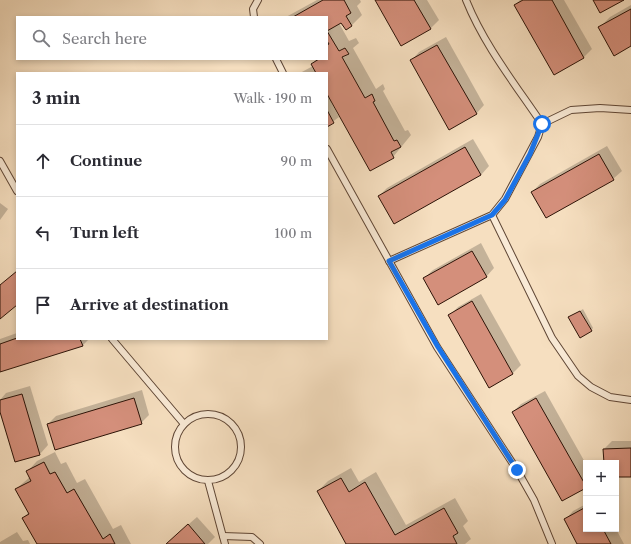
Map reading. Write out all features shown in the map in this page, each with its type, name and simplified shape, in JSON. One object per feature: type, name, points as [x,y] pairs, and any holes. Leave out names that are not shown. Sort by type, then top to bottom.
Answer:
[{"type":"lane","points":[[254,16],[253,9],[258,0]]},
{"type":"lane","points":[[466,0],[474,19],[493,53],[542,124]]},
{"type":"lane","points":[[277,60],[283,72]]},
{"type":"lane","points":[[389,261],[492,215],[505,200],[532,148],[542,124],[571,110],[600,108],[631,110]]},
{"type":"lane","points":[[328,151],[438,347],[534,500],[552,544]]},
{"type":"lane","points":[[0,161],[16,189]]},
{"type":"lane","points":[[492,215],[552,338],[578,376],[591,387],[610,397],[631,400]]},
{"type":"lane","points":[[113,340],[184,424]]},
{"type":"lane","points":[[207,414],[220,416],[231,423],[238,434],[241,446],[239,459],[232,470],[221,478],[208,481],[196,478],[184,471],[177,461],[174,448],[177,435],[184,424],[194,417],[207,414]]},
{"type":"lane","points":[[208,481],[225,544]]},
{"type":"lane","points":[[223,536],[252,537],[260,544]]},
{"type":"building","points":[[323,0],[344,0],[351,13],[346,16],[352,26],[346,30],[341,23],[328,30],[328,16],[295,16]]},
{"type":"building","points":[[375,0],[414,0],[431,29],[401,46]]},
{"type":"building","points":[[523,0],[552,0],[584,58],[554,75],[514,5]]},
{"type":"building","points":[[593,0],[624,0],[600,13]]},
{"type":"building","points":[[631,9],[631,46],[614,56],[598,27]]},
{"type":"building","points":[[328,33],[339,51],[345,48],[349,54],[342,57],[365,98],[372,94],[375,101],[373,102],[394,141],[397,140],[401,147],[391,152],[394,158],[370,171],[328,96],[328,72],[315,72],[311,64],[317,60],[328,60]]},
{"type":"building","points":[[437,45],[477,114],[449,130],[410,60]]},
{"type":"building","points":[[328,112],[334,123],[328,126]]},
{"type":"building","points":[[465,147],[481,175],[394,224],[378,196]]},
{"type":"building","points":[[599,154],[614,180],[546,218],[531,192]]},
{"type":"building","points":[[472,251],[487,277],[438,305],[423,278]]},
{"type":"building","points":[[16,272],[16,306],[0,319],[0,285]]},
{"type":"building","points":[[472,301],[513,374],[489,388],[448,315]]},
{"type":"building","points":[[580,311],[592,331],[580,338],[568,317]]},
{"type":"building","points":[[16,338],[16,340],[80,340],[83,346],[0,372],[0,344]]},
{"type":"building","points":[[22,394],[40,455],[15,462],[0,412],[0,400]]},
{"type":"building","points":[[134,398],[142,424],[55,450],[47,424]]},
{"type":"building","points":[[536,398],[583,481],[583,490],[562,501],[512,412]]},
{"type":"building","points":[[631,448],[631,477],[619,477],[619,460],[604,460],[603,449]]},
{"type":"building","points":[[44,462],[50,474],[55,472],[67,493],[74,489],[103,539],[110,534],[115,544],[37,544],[22,518],[29,514],[15,489],[31,481],[26,471]]},
{"type":"building","points":[[341,478],[349,492],[365,482],[395,535],[444,508],[458,533],[453,536],[457,544],[346,544],[317,491]]},
{"type":"building","points":[[583,509],[583,532],[605,532],[611,544],[577,544],[564,519]]},
{"type":"building","points":[[188,524],[205,544],[166,544]]},
{"type":"route","points":[[517,470],[477,411],[438,347],[389,261],[492,215],[505,200],[530,154],[542,124]]}]
